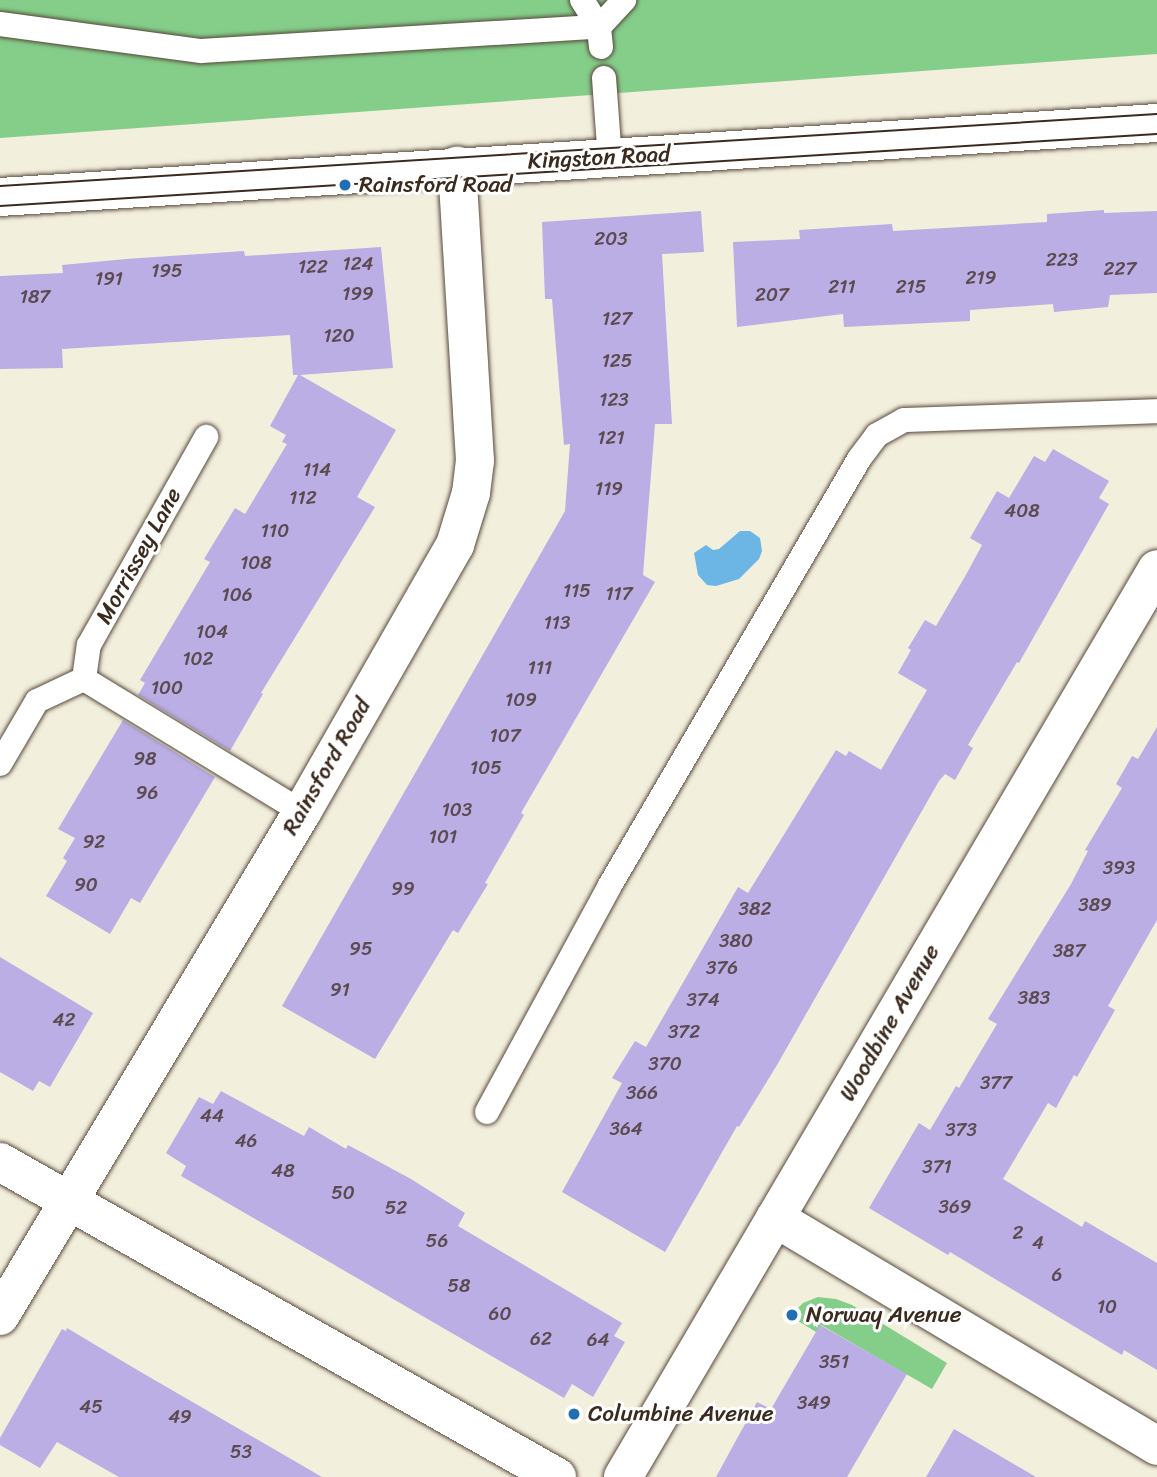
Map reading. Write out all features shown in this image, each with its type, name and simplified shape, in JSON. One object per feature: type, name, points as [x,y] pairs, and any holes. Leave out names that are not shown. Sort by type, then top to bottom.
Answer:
[{"type":"street","name":"Kingston Road","points":[[0,197],[1157,123]]},
{"type":"street","name":"Rainsford Road","points":[[0,1316],[302,812],[455,545],[471,492],[475,461],[457,166]]},
{"type":"street","name":"Woodbine Avenue","points":[[623,1477],[1157,569]]},
{"type":"street","points":[[0,1161],[557,1477]]},
{"type":"street","points":[[775,1218],[1157,1446]]},
{"type":"lane","points":[[582,0],[600,37]]},
{"type":"lane","points":[[600,37],[624,0]]},
{"type":"lane","points":[[0,24],[201,51],[600,37]]},
{"type":"lane","points":[[604,78],[610,159]]},
{"type":"lane","points":[[487,1112],[609,887],[859,459],[877,435],[904,420],[1157,411]]},
{"type":"lane","name":"Morrissey Lane","points":[[84,679],[89,645],[206,437]]},
{"type":"lane","points":[[0,764],[37,701],[84,679],[302,812]]},
{"type":"green space","points":[[0,0],[1157,0],[1157,54],[0,138]]},
{"type":"green space","points":[[818,1297],[836,1299],[852,1305],[947,1363],[932,1389],[821,1325],[816,1332],[790,1316],[803,1303]]},
{"type":"water","points":[[740,531],[750,531],[760,538],[762,551],[759,559],[739,579],[716,586],[707,585],[698,575],[694,553],[706,545],[713,550],[719,549]]},
{"type":"building","points":[[1104,210],[1104,213],[1157,211],[1157,293],[1110,295],[1108,307],[1054,312],[1053,304],[970,310],[970,321],[844,327],[843,314],[737,327],[733,242],[800,239],[799,230],[892,224],[893,231],[1047,222],[1047,214]]},
{"type":"building","points":[[701,211],[704,252],[662,254],[672,424],[655,424],[643,575],[655,582],[521,813],[524,815],[485,883],[488,884],[458,933],[453,930],[375,1059],[282,1006],[565,511],[570,444],[564,445],[552,299],[545,299],[542,222]]},
{"type":"building","points":[[381,247],[393,368],[300,375],[396,430],[357,497],[375,507],[261,693],[263,694],[230,751],[138,695],[145,683],[140,680],[210,562],[204,559],[235,508],[245,514],[287,444],[282,442],[286,435],[270,426],[298,375],[293,375],[290,335],[62,349],[63,368],[0,369],[0,276],[63,273],[62,265],[126,259],[244,251],[245,256]]},
{"type":"building","points":[[1053,449],[1109,481],[1099,498],[1109,504],[1019,663],[1017,662],[968,745],[973,748],[955,780],[945,774],[939,781],[777,1065],[739,1127],[737,1126],[665,1252],[562,1192],[622,1083],[612,1078],[635,1041],[646,1047],[738,887],[748,893],[836,750],[846,756],[849,751],[881,770],[927,690],[898,673],[911,650],[908,648],[925,620],[936,626],[967,573],[982,545],[970,538],[997,491],[1009,498],[1034,456],[1045,462]]},
{"type":"building","points":[[123,720],[215,777],[140,903],[131,898],[110,934],[46,896],[67,861],[63,858],[75,838],[58,829]]},
{"type":"building","points":[[1157,727],[1157,920],[1108,1006],[1115,1010],[1077,1077],[1074,1075],[1056,1108],[1048,1103],[1003,1179],[1082,1227],[1085,1221],[1157,1263],[1157,1370],[1124,1350],[1122,1355],[950,1252],[948,1255],[869,1208],[919,1123],[930,1130],[956,1086],[959,1088],[997,1024],[988,1019],[1071,884],[1088,851],[1085,850],[1122,788],[1116,784],[1132,756],[1138,759]]},
{"type":"building","points":[[0,957],[93,1013],[50,1087],[39,1081],[33,1091],[0,1072]]},
{"type":"building","points":[[221,1091],[304,1136],[309,1127],[346,1149],[348,1145],[411,1179],[465,1213],[458,1226],[622,1323],[614,1336],[625,1342],[593,1397],[572,1384],[564,1398],[181,1176],[186,1166],[166,1153],[199,1097],[213,1104]]},
{"type":"building","points":[[820,1325],[907,1374],[847,1477],[716,1477],[757,1402],[771,1409]]},
{"type":"building","points":[[67,1328],[322,1477],[119,1477],[57,1442],[40,1468],[0,1445],[0,1438],[62,1329],[66,1331]]},
{"type":"building","points":[[954,1429],[1036,1477],[926,1477]]},
{"type":"tram line","points":[[0,186],[1157,114]]},
{"type":"tram line","points":[[0,206],[1157,134]]},
{"type":"place","name":"Rainsford Road","points":[[345,185]]},
{"type":"place","name":"Norway Avenue","points":[[792,1315]]},
{"type":"place","name":"Columbine Avenue","points":[[574,1414]]}]
